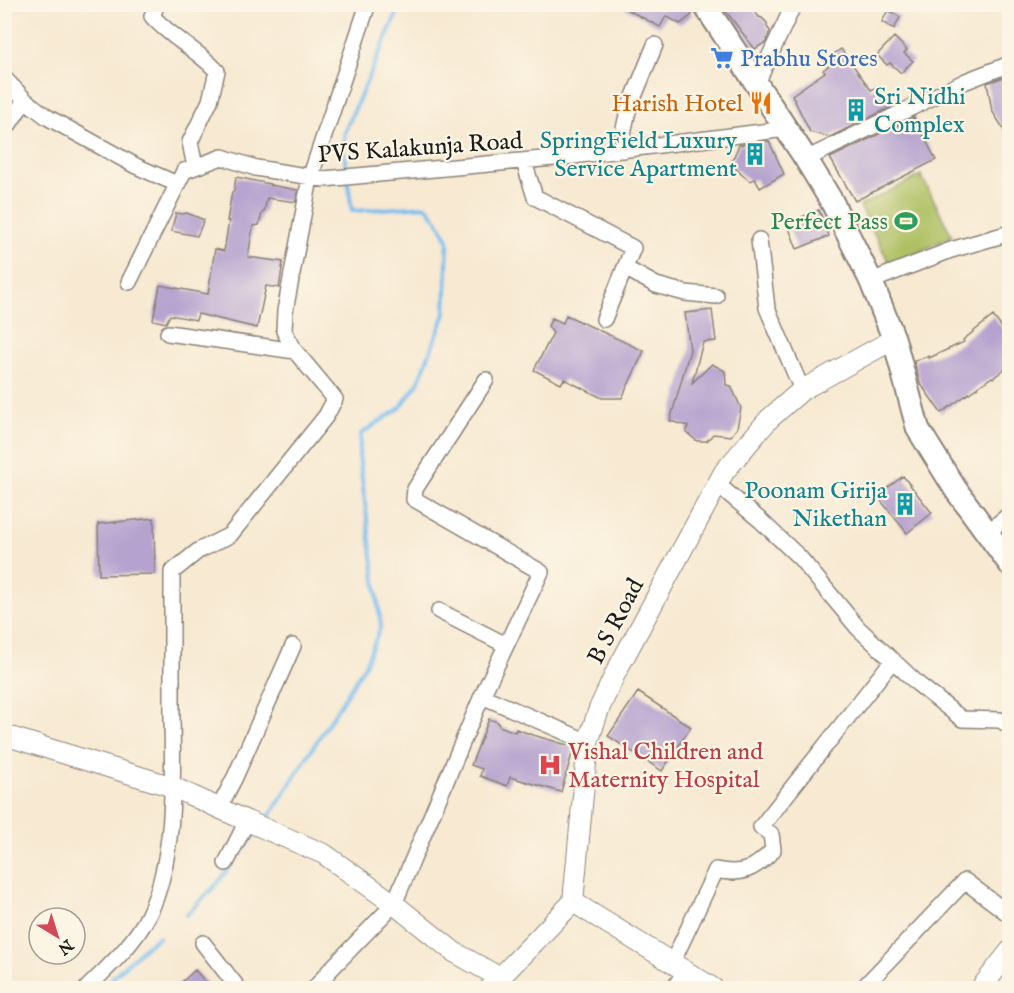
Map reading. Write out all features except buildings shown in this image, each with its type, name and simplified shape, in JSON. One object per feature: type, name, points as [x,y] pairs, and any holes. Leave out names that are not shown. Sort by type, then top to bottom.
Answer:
[{"type":"main road","points":[[704,4],[832,202],[871,281],[894,339],[918,429],[956,490],[1010,564]]},
{"type":"street","points":[[157,4],[152,16],[163,28],[217,71],[210,101],[190,142],[195,167]]},
{"type":"street","points":[[87,988],[115,960],[139,931],[148,916],[157,893],[167,851],[173,787],[172,572],[198,551],[230,535],[326,416],[335,399],[295,351],[284,331],[285,311],[317,179],[368,4]]},
{"type":"street","points":[[757,83],[794,4]]},
{"type":"street","points":[[624,150],[623,133],[628,111],[655,45]]},
{"type":"street","points":[[806,159],[966,81],[1010,64]]},
{"type":"street","points":[[4,78],[33,108],[56,123],[136,166],[177,184]]},
{"type":"street","points":[[4,132],[25,100]]},
{"type":"street","name":"PVS Kalakunja Road","points":[[129,282],[184,171],[222,157],[256,168],[317,179],[524,162],[786,129]]},
{"type":"street","points":[[524,162],[535,197],[633,248],[604,319]]},
{"type":"street","points":[[871,281],[951,250],[1010,233]]},
{"type":"street","points":[[759,240],[767,308],[802,390]]},
{"type":"street","points":[[625,268],[656,285],[685,293],[716,296]]},
{"type":"street","points":[[168,333],[295,351]]},
{"type":"street","name":"B S Road","points":[[573,902],[588,742],[599,709],[616,672],[717,484],[724,472],[769,419],[802,390],[894,339]]},
{"type":"street","points":[[315,988],[394,904],[482,696],[541,573],[414,499],[415,489],[486,380]]},
{"type":"street","points":[[717,484],[800,558],[858,628],[918,684],[962,719],[1000,720],[1010,726]]},
{"type":"street","points":[[987,533],[1010,514]]},
{"type":"street","points":[[439,611],[506,645]]},
{"type":"street","points":[[219,808],[293,646]]},
{"type":"street","points":[[674,988],[678,967],[716,870],[729,873],[747,871],[766,858],[773,850],[771,834],[761,827],[893,660]]},
{"type":"street","points":[[482,696],[588,742]]},
{"type":"street","points":[[4,735],[173,787],[324,854],[394,904],[494,983],[573,902],[712,988]]},
{"type":"street","points":[[226,863],[250,822]]},
{"type":"street","points":[[863,988],[964,881],[1010,915]]},
{"type":"street","points":[[203,943],[238,988]]},
{"type":"street","points":[[981,988],[1010,951]]},
{"type":"green space","name":"Perfect Pass","points":[[921,175],[952,236],[891,266],[860,206]]},
{"type":"waterway","points":[[347,174],[343,146],[345,131],[401,4]]},
{"type":"waterway","points":[[264,823],[365,665],[381,626],[359,456],[361,434],[400,408],[418,383],[445,314],[448,240],[437,220],[426,206],[352,211],[348,182]]},
{"type":"waterway","points":[[236,858],[257,831]]},
{"type":"waterway","points":[[186,915],[230,867]]},
{"type":"waterway","points":[[110,988],[113,977],[159,937]]},
{"type":"place","name":"Prabhu Stores","points":[[722,58]]},
{"type":"place","name":"Harish Hotel","points":[[761,103]]},
{"type":"place","name":"Sri Nidhi Complex","points":[[856,110]]},
{"type":"place","name":"SpringField Luxury Service Apartment","points":[[755,154]]},
{"type":"place","name":"Perfect Pass","points":[[906,221]]},
{"type":"place","name":"Poonam Girija Nikethan","points":[[905,504]]},
{"type":"place","name":"Vishal Children and Maternity Hospital","points":[[550,765]]}]
